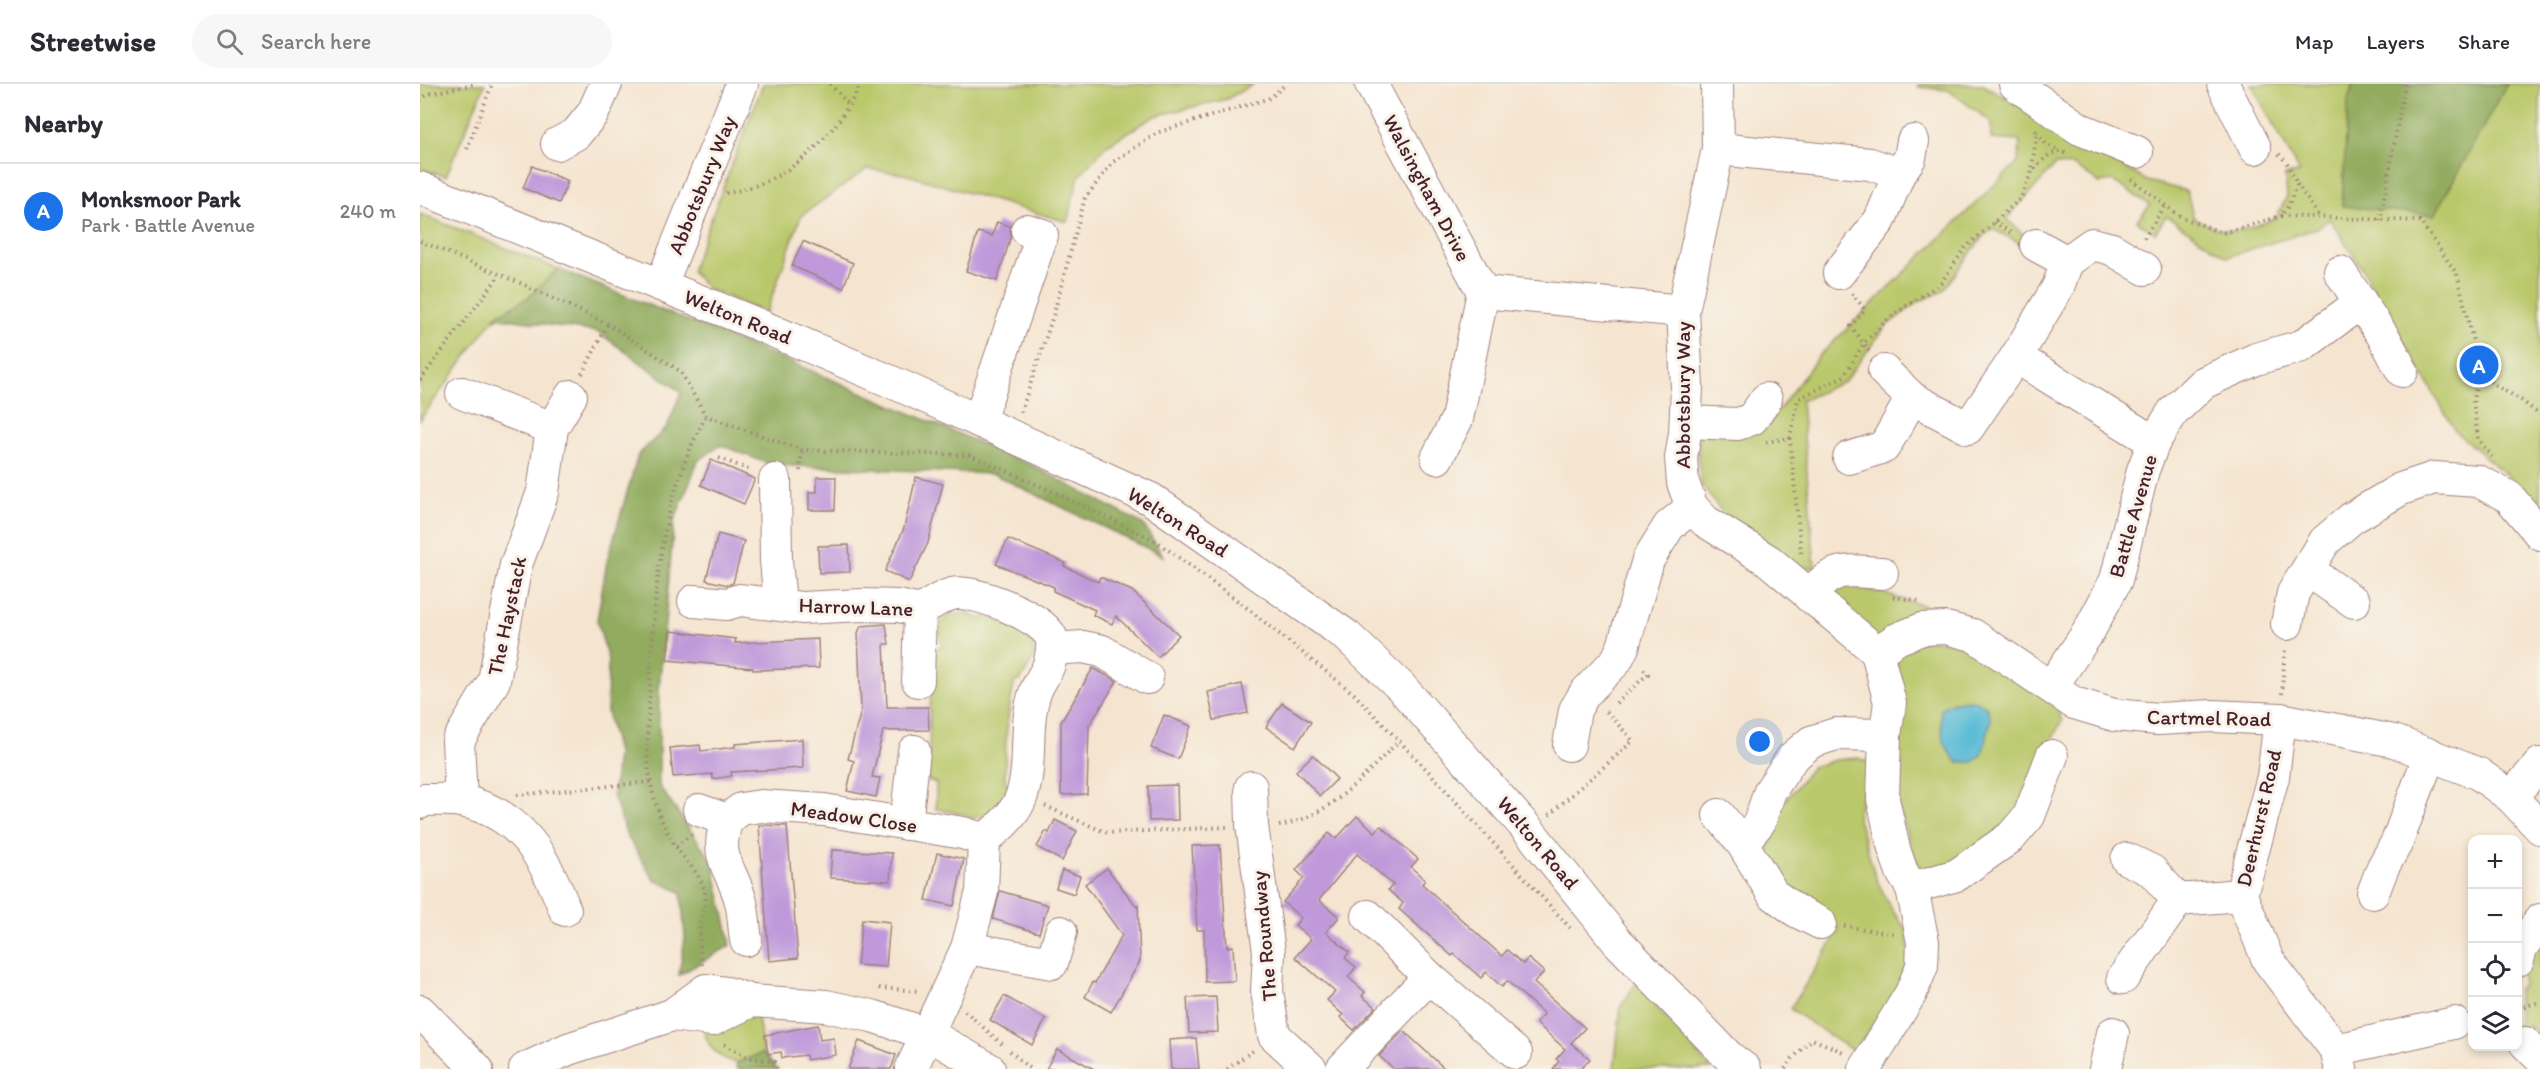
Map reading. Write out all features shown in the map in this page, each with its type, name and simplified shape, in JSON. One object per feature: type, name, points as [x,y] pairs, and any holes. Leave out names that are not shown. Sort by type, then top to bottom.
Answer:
[{"type":"street","points":[[557,144],[576,134],[593,113],[606,84]]},
{"type":"street","name":"Abbotsbury Way","points":[[661,285],[742,84]]},
{"type":"street","name":"Walsingham Drive","points":[[1371,84],[1483,292]]},
{"type":"street","name":"Abbotsbury Way","points":[[1717,84],[1718,149],[1683,311],[1687,387],[1686,422],[1681,458],[1683,483],[1692,507],[1705,522],[1816,588],[1877,652]]},
{"type":"street","points":[[2223,84],[2255,148]]},
{"type":"street","points":[[2019,86],[2080,129],[2136,152]]},
{"type":"street","points":[[1839,273],[1880,220],[1899,174],[1910,158],[1913,141]]},
{"type":"street","points":[[1718,149],[1870,164],[1899,174]]},
{"type":"street","name":"Welton Road","points":[[420,188],[763,327],[1151,499],[1347,636],[1401,687],[1530,832],[1617,941],[1729,1057],[1745,1069]]},
{"type":"street","points":[[979,421],[1041,235],[1027,230]]},
{"type":"street","points":[[1884,371],[1912,398],[1978,436],[2016,357],[2058,287],[2067,262],[2092,244],[2112,249],[2138,264]]},
{"type":"street","points":[[2036,245],[2067,262]]},
{"type":"street","points":[[2340,272],[2385,339],[2402,371]]},
{"type":"street","points":[[1437,458],[1457,419],[1483,292],[1683,311]]},
{"type":"street","name":"Battle Avenue","points":[[2052,686],[2089,631],[2116,580],[2144,470],[2154,442],[2173,412],[2203,383],[2256,359],[2302,346],[2361,302]]},
{"type":"street","points":[[2016,357],[2154,442]]},
{"type":"street","points":[[462,393],[552,428]]},
{"type":"street","name":"The Haystack","points":[[469,804],[458,741],[495,681],[516,565],[543,492],[552,428],[571,396]]},
{"type":"street","points":[[1849,458],[1884,447],[1912,398]]},
{"type":"street","points":[[1686,422],[1738,424],[1752,419],[1766,399]]},
{"type":"street","points":[[2287,624],[2293,593],[2309,571],[2325,541],[2352,518],[2401,489],[2434,478],[2478,481],[2509,497],[2540,534]]},
{"type":"street","points":[[768,602],[776,561],[775,480]]},
{"type":"street","points":[[1569,745],[1575,711],[1586,693],[1616,661],[1623,647],[1648,560],[1669,526],[1692,507]]},
{"type":"street","points":[[1816,588],[1840,571],[1882,573]]},
{"type":"street","points":[[2309,571],[2354,602]]},
{"type":"street","name":"Harrow Lane","points":[[694,601],[727,604],[740,600],[802,608],[899,606],[920,612],[936,600],[954,593],[981,597],[1041,624],[1053,639],[1052,650]]},
{"type":"street","points":[[918,681],[920,612]]},
{"type":"street","name":"Cartmel Road","points":[[1877,652],[1897,639],[1922,629],[1946,628],[1973,635],[2052,686],[2074,703],[2114,714],[2157,719],[2212,716],[2280,719],[2394,741],[2479,774],[2511,797],[2540,828]]},
{"type":"street","points":[[911,1069],[967,948],[982,892],[984,840],[1004,824],[1022,796],[1027,767],[1029,725],[1036,691],[1051,664],[1052,650],[1083,647],[1102,651],[1147,678]]},
{"type":"street","points":[[1867,1066],[1911,993],[1922,966],[1923,942],[1912,888],[1902,872],[1893,849],[1883,799],[1885,735],[1890,703],[1877,652]]},
{"type":"street","name":"Deerhurst Road","points":[[2280,719],[2273,777],[2241,895],[2268,960],[2339,1059]]},
{"type":"street","points":[[1742,843],[1759,823],[1770,791],[1792,758],[1812,742],[1836,734],[1885,735]]},
{"type":"street","points":[[906,824],[914,751]]},
{"type":"street","points":[[2373,893],[2383,867],[2397,842],[2430,754]]},
{"type":"street","points":[[1912,888],[1957,875],[2011,837],[2029,816],[2052,756]]},
{"type":"street","points":[[2511,797],[2540,764]]},
{"type":"street","name":"The Roundway","points":[[1249,780],[1252,825],[1269,952],[1267,991],[1274,1035]]},
{"type":"street","points":[[420,803],[424,800],[469,804],[498,815],[529,839],[551,874],[566,910]]},
{"type":"street","name":"Meadow Close","points":[[746,940],[741,902],[721,854],[721,835],[713,815],[761,806],[824,810],[963,833],[984,840]]},
{"type":"street","points":[[1719,815],[1742,843],[1773,894],[1796,911],[1820,923]]},
{"type":"street","points":[[2127,859],[2152,872],[2178,900]]},
{"type":"street","points":[[2178,900],[2241,895]]},
{"type":"street","points":[[2123,978],[2178,900]]},
{"type":"street","points":[[1368,916],[1429,977],[1516,1053]]},
{"type":"street","points":[[2522,947],[2540,920]]},
{"type":"street","points":[[967,948],[1052,963],[1061,932]]},
{"type":"street","points":[[1342,1069],[1429,977]]},
{"type":"street","points":[[525,1069],[568,1049],[672,1016],[709,1005],[751,1001],[826,1006],[872,1016],[928,1034],[989,1069]]},
{"type":"street","points":[[421,1014],[477,1069]]},
{"type":"street","points":[[2339,1059],[2454,1023]]},
{"type":"street","points":[[2105,1069],[2113,1033]]},
{"type":"street","points":[[1274,1035],[1311,1069]]},
{"type":"path","points":[[420,100],[428,94],[474,84]]},
{"type":"path","points":[[467,148],[492,84]]},
{"type":"path","points":[[830,84],[850,106]]},
{"type":"path","points":[[698,193],[724,193],[751,189],[776,178],[828,136],[850,106],[861,84]]},
{"type":"path","points":[[1013,437],[1054,313],[1085,198],[1113,162],[1159,132],[1270,98],[1286,84]]},
{"type":"path","points":[[2380,221],[2405,84]]},
{"type":"path","points":[[2019,86],[2030,123],[2046,144],[2060,151]]},
{"type":"path","points":[[2031,173],[2037,133]]},
{"type":"path","points":[[2296,184],[2318,216]]},
{"type":"path","points":[[2138,264],[2165,206]]},
{"type":"path","points":[[420,241],[518,282],[608,324],[680,371],[706,416],[802,450],[970,455],[1059,494],[1156,541],[1242,604],[1354,694],[1431,774],[1570,928]]},
{"type":"path","points":[[1839,273],[1865,310],[1851,326],[1864,343]]},
{"type":"path","points":[[420,380],[499,276]]},
{"type":"path","points":[[571,396],[608,324]]},
{"type":"path","points":[[2480,371],[2473,399],[2478,439],[2498,464],[2489,487]]},
{"type":"path","points":[[706,416],[692,442],[676,482],[659,557],[654,596],[648,737],[650,782],[664,826],[698,875],[705,894],[700,921],[699,945],[716,1040],[747,1057],[775,1062],[777,1069]]},
{"type":"path","points":[[1790,438],[1802,565],[1816,588]]},
{"type":"path","points":[[719,458],[775,480]]},
{"type":"path","points":[[2280,719],[2287,624]]},
{"type":"path","points":[[1530,832],[1633,741],[1606,711],[1648,674],[1623,647]]},
{"type":"path","points":[[1022,796],[1107,833],[1252,825],[1269,828],[1296,823],[1318,813],[1345,794],[1398,742]]},
{"type":"path","points":[[469,804],[510,796],[650,782]]},
{"type":"path","points":[[1820,923],[1896,934]]},
{"type":"path","points":[[1895,945],[1897,924]]},
{"type":"path","points":[[946,993],[1030,1069]]},
{"type":"path","points":[[2522,1007],[2540,1002]]},
{"type":"path","points":[[1227,1069],[1274,1035]]},
{"type":"path","points":[[1785,1069],[1812,1039],[1867,1066]]},
{"type":"green space","points":[[420,84],[485,84],[446,176],[420,169]]},
{"type":"green space","points":[[763,84],[1254,84],[1227,99],[1155,116],[1107,145],[1079,176],[1067,222],[904,174],[867,169],[801,216],[766,313],[708,289],[691,271]]},
{"type":"green space","points":[[1918,84],[1982,84],[2147,181],[2187,191],[2193,217],[2216,228],[2234,231],[2276,218],[2287,196],[2285,175],[2300,173],[2251,84],[2540,84],[2540,511],[2524,490],[2456,432],[2361,267],[2330,219],[2318,228],[2227,257],[2166,216],[2155,233],[2137,221],[2150,205],[2113,181],[2099,183],[2074,166],[2055,165],[2007,219],[2028,239],[2025,246],[1993,229],[1983,236],[1942,292],[1920,301],[1886,326],[1845,381],[1801,401],[1815,568],[1796,567],[1753,532],[1722,512],[1702,486],[1698,459],[1700,430],[1778,411],[1818,357],[2018,162],[2020,141],[1991,139],[1991,122],[1948,90],[1918,87]]},
{"type":"green space","points":[[2353,84],[2507,84],[2434,215],[2342,206],[2348,101]]},
{"type":"green space","points":[[420,214],[558,269],[529,297],[491,322],[420,420]]},
{"type":"green space","points":[[558,269],[779,357],[1031,465],[1143,524],[1163,556],[993,474],[771,465],[721,445],[698,461],[674,522],[659,690],[659,786],[713,862],[731,945],[679,975],[685,937],[681,892],[654,880],[627,836],[613,795],[617,753],[607,711],[608,660],[597,620],[607,561],[638,455],[667,427],[681,392],[598,332],[494,317],[529,297]]},
{"type":"green space","points":[[1846,583],[1936,609],[1932,618],[1880,639],[1830,602]]},
{"type":"green space","points":[[965,613],[980,619],[989,616],[1019,630],[1033,642],[1034,657],[1020,681],[1015,681],[1012,694],[1005,756],[1005,781],[1009,786],[994,808],[984,815],[970,819],[967,815],[936,809],[936,783],[928,780],[932,649],[942,647],[939,626],[947,616]]},
{"type":"green space","points":[[1928,639],[1961,644],[2055,704],[2062,721],[2036,768],[2025,807],[1962,862],[1922,872],[1912,852],[1897,800],[1899,687],[1896,661],[1903,646]]},
{"type":"green space","points":[[1858,758],[1870,763],[1857,816],[1876,878],[1892,910],[1908,932],[1909,970],[1899,993],[1853,1051],[1790,1009],[1839,929],[1783,891],[1767,869],[1769,838],[1778,810],[1812,767],[1835,760]]},
{"type":"green space","points":[[2540,931],[2540,1040],[2528,1024],[2522,1028],[2523,969]]},
{"type":"green space","points":[[1636,983],[1711,1069],[1614,1069],[1621,1006]]},
{"type":"green space","points":[[744,1017],[758,1017],[763,1053],[736,1063],[715,1052],[704,1032]]},
{"type":"green space","points":[[763,1053],[777,1069],[737,1069],[736,1063]]},
{"type":"water","points":[[1971,700],[1986,706],[1991,719],[1982,755],[1973,762],[1958,762],[1945,744],[1941,708],[1954,702]]},
{"type":"building","points":[[532,166],[568,181],[559,203],[523,188]]},
{"type":"building","points":[[997,222],[1010,226],[1011,236],[997,281],[966,271],[978,232],[992,236]]},
{"type":"building","points":[[803,241],[853,263],[843,288],[792,266]]},
{"type":"building","points":[[711,460],[755,479],[744,504],[701,485]]},
{"type":"building","points":[[817,477],[836,477],[835,510],[809,510],[809,492],[817,492]]},
{"type":"building","points":[[916,477],[943,484],[928,543],[909,582],[885,571],[904,528]]},
{"type":"building","points":[[718,534],[744,541],[733,583],[728,585],[706,580]]},
{"type":"building","points":[[1008,539],[1066,563],[1064,566],[1098,582],[1100,577],[1132,591],[1179,635],[1158,657],[1116,616],[1112,624],[1093,615],[1095,610],[1053,591],[1054,587],[996,564]]},
{"type":"building","points":[[849,545],[850,572],[819,573],[818,546]]},
{"type":"building","points":[[886,624],[889,644],[884,644],[887,707],[928,707],[929,730],[883,731],[872,777],[880,778],[876,797],[847,791],[854,761],[848,759],[861,711],[858,633],[861,626]]},
{"type":"building","points":[[670,631],[736,639],[735,643],[818,639],[819,668],[753,670],[753,668],[667,660]]},
{"type":"building","points":[[1093,668],[1117,681],[1089,726],[1087,794],[1061,795],[1061,722]]},
{"type":"building","points":[[1242,684],[1248,713],[1214,720],[1208,692]]},
{"type":"building","points":[[1282,703],[1311,722],[1295,747],[1266,727]]},
{"type":"building","points":[[1164,715],[1191,726],[1178,759],[1151,748]]},
{"type":"building","points":[[802,739],[803,768],[731,772],[732,776],[713,779],[712,774],[673,777],[670,748],[700,745],[701,751],[735,747],[735,744]]},
{"type":"building","points":[[1313,755],[1337,779],[1320,796],[1296,771]]},
{"type":"building","points":[[1177,785],[1178,820],[1149,821],[1148,786]]},
{"type":"building","points":[[1357,816],[1375,832],[1381,826],[1418,859],[1411,867],[1425,880],[1422,884],[1502,956],[1507,950],[1523,964],[1528,958],[1544,972],[1534,983],[1585,1028],[1571,1043],[1590,1059],[1581,1069],[1553,1069],[1559,1061],[1556,1059],[1565,1049],[1536,1023],[1544,1014],[1507,981],[1502,987],[1486,972],[1481,978],[1454,954],[1452,956],[1399,909],[1403,903],[1388,890],[1393,885],[1357,854],[1319,900],[1339,917],[1326,932],[1349,952],[1345,958],[1356,967],[1348,977],[1365,992],[1362,996],[1376,1007],[1354,1030],[1340,1017],[1343,1015],[1327,1000],[1335,992],[1295,957],[1311,939],[1295,925],[1301,918],[1283,902],[1304,878],[1296,870],[1329,833],[1336,839]]},
{"type":"building","points":[[1055,820],[1077,831],[1062,861],[1037,847],[1046,831],[1049,833]]},
{"type":"building","points":[[759,825],[787,826],[798,958],[769,961]]},
{"type":"building","points":[[1220,845],[1227,947],[1233,946],[1235,981],[1205,982],[1204,930],[1197,930],[1192,846]]},
{"type":"building","points":[[832,850],[892,853],[890,881],[830,878]]},
{"type":"building","points":[[937,853],[964,859],[954,906],[926,900]]},
{"type":"building","points":[[1107,868],[1137,907],[1138,905],[1140,961],[1111,1012],[1085,997],[1122,935],[1085,884]]},
{"type":"building","points":[[1062,870],[1080,876],[1074,894],[1056,888]]},
{"type":"building","points":[[1000,891],[1048,905],[1039,933],[993,919]]},
{"type":"building","points":[[862,919],[890,922],[886,967],[857,965]]},
{"type":"building","points":[[1004,996],[1046,1019],[1032,1045],[990,1020]]},
{"type":"building","points":[[1216,997],[1218,1032],[1189,1033],[1187,998]]},
{"type":"building","points":[[818,1025],[820,1040],[834,1038],[836,1055],[807,1060],[806,1055],[782,1058],[781,1052],[768,1054],[765,1035]]},
{"type":"building","points":[[1403,1031],[1445,1069],[1394,1069],[1379,1056]]},
{"type":"building","points":[[1196,1038],[1199,1069],[1171,1069],[1169,1040]]},
{"type":"building","points":[[859,1041],[896,1055],[891,1069],[848,1069]]},
{"type":"building","points":[[1057,1049],[1094,1069],[1046,1069]]},
{"type":"place","name":"Monksmoor Park","points":[[2479,365]]}]
